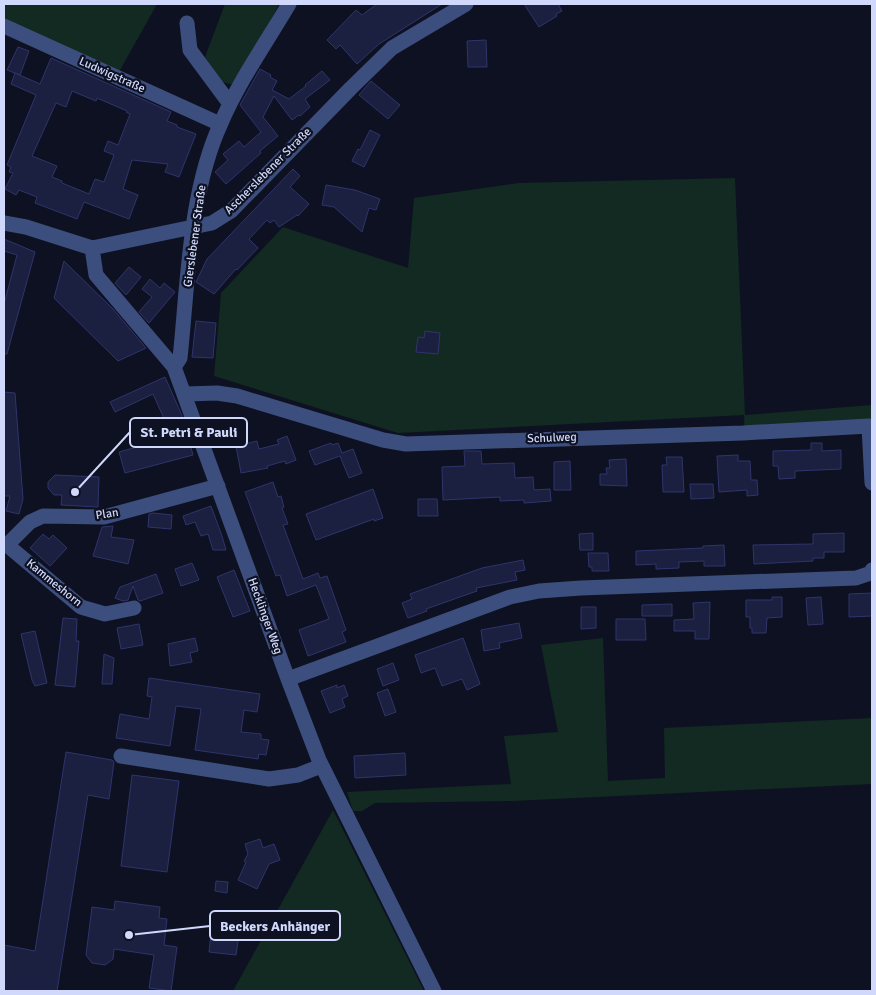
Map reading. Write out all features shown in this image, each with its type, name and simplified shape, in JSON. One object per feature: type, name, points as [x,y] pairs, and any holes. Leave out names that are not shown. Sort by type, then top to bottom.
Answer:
[{"type":"street","name":"Gierslebener Straße","points":[[174,367],[180,358],[193,227],[199,189],[220,124],[289,4]]},
{"type":"street","name":"Ascherslebener Straße","points":[[92,248],[212,223],[231,211],[392,48],[466,4]]},
{"type":"street","points":[[187,23],[190,50],[230,104]]},
{"type":"street","name":"Ludwigstraße","points":[[4,26],[220,124]]},
{"type":"street","points":[[4,222],[26,226],[92,248]]},
{"type":"street","name":"Hecklinger Weg","points":[[92,248],[96,275],[174,367],[321,766],[346,812],[434,991]]},
{"type":"street","name":"Schulweg","points":[[185,394],[217,393],[237,396],[383,440],[406,444],[743,433],[869,426],[872,483]]},
{"type":"street","name":"Plan","points":[[5,545],[30,522],[43,516],[104,517],[218,486]]},
{"type":"street","name":"Kammeshorn","points":[[5,545],[81,607],[105,614],[134,608]]},
{"type":"street","points":[[288,679],[510,597],[530,593],[581,588],[856,578],[871,573],[872,570]]},
{"type":"street","points":[[121,756],[269,779],[298,775],[321,766]]},
{"type":"green space","points":[[4,4],[157,4],[119,72],[4,20]]},
{"type":"green space","points":[[225,4],[279,4],[237,84],[219,81],[205,57]]},
{"type":"green space","points":[[735,178],[745,415],[872,405],[872,433],[745,439],[744,415],[398,433],[214,376],[221,293],[283,227],[408,268],[414,198],[519,183]]},
{"type":"green space","points":[[603,638],[608,781],[665,778],[664,728],[872,718],[872,784],[513,801],[375,803],[362,811],[353,811],[347,792],[511,784],[504,736],[558,732],[541,645]]},
{"type":"green space","points":[[333,810],[424,991],[233,991]]},
{"type":"building","points":[[377,4],[442,4],[379,44],[357,64],[340,45],[336,49],[327,40],[356,10],[362,15]]},
{"type":"building","points":[[524,4],[558,4],[562,11],[539,27]]},
{"type":"building","points":[[486,40],[487,67],[468,67],[467,41]]},
{"type":"building","points":[[18,47],[29,51],[20,75],[7,70]]},
{"type":"building","points":[[51,58],[171,112],[167,121],[196,134],[179,177],[165,172],[168,164],[132,160],[123,189],[138,195],[129,219],[84,202],[77,219],[35,203],[37,197],[19,190],[16,195],[5,189],[13,173],[9,172],[11,167],[7,165],[36,95],[11,84],[15,73],[40,84]],"holes":[[[72,91],[96,101],[97,98],[130,114],[118,145],[108,141],[104,151],[114,155],[104,182],[95,179],[89,194],[52,177],[57,166],[32,156],[56,103],[66,107]]]},
{"type":"building","points":[[260,69],[277,81],[272,90],[289,99],[322,71],[330,80],[305,99],[310,107],[292,120],[274,96],[263,117],[278,136],[226,184],[215,172],[228,160],[223,154],[239,141],[244,147],[261,132],[240,105]]},
{"type":"building","points":[[371,81],[400,105],[388,119],[359,95]]},
{"type":"building","points":[[370,130],[380,135],[364,167],[352,161]]},
{"type":"building","points":[[293,169],[300,176],[290,187],[309,204],[298,216],[279,227],[274,220],[270,223],[267,220],[249,239],[258,248],[214,294],[196,282],[207,259]]},
{"type":"building","points":[[326,185],[355,190],[380,199],[376,210],[369,208],[362,232],[334,207],[322,205]]},
{"type":"building","points":[[4,239],[35,252],[7,354],[4,354],[4,304],[17,255],[4,251]]},
{"type":"building","points":[[64,261],[113,309],[146,348],[118,361],[54,298]]},
{"type":"building","points":[[129,267],[141,277],[126,295],[115,283]]},
{"type":"building","points":[[150,279],[160,288],[164,283],[175,292],[149,323],[139,312],[152,297],[142,289]]},
{"type":"building","points":[[196,321],[216,323],[213,358],[192,357]]},
{"type":"building","points":[[425,331],[440,333],[438,354],[416,352],[418,337],[424,338]]},
{"type":"building","points":[[165,377],[183,418],[193,455],[125,473],[119,452],[144,445],[143,442],[171,434],[153,394],[115,412],[110,402]]},
{"type":"building","points":[[4,392],[15,393],[23,499],[19,514],[6,511],[10,496],[4,496]]},
{"type":"building","points":[[287,436],[296,460],[286,464],[285,461],[267,466],[268,468],[241,473],[236,446],[257,441],[259,449],[279,444],[277,440]]},
{"type":"building","points":[[331,443],[332,445],[338,443],[342,453],[353,449],[362,473],[349,478],[340,456],[315,465],[309,451]]},
{"type":"building","points":[[811,443],[822,443],[822,451],[841,450],[841,469],[795,471],[795,478],[779,479],[778,466],[773,466],[773,451],[811,450]]},
{"type":"building","points":[[464,451],[481,451],[482,464],[514,463],[515,478],[533,477],[534,490],[550,489],[551,501],[524,503],[524,500],[500,501],[500,497],[443,500],[442,467],[465,466]]},
{"type":"building","points":[[738,455],[738,461],[750,461],[751,480],[757,480],[758,495],[747,496],[747,490],[719,492],[717,456]]},
{"type":"building","points":[[666,457],[682,457],[684,492],[663,492],[662,465],[667,465]]},
{"type":"building","points":[[626,459],[627,486],[600,485],[600,474],[607,474],[606,468],[610,468],[609,460]]},
{"type":"building","points":[[570,461],[571,490],[554,490],[554,462]]},
{"type":"building","points":[[55,475],[99,477],[98,507],[61,505],[62,495],[54,495],[48,488],[48,482]]},
{"type":"building","points":[[273,482],[278,497],[281,496],[284,507],[282,508],[288,524],[283,525],[303,579],[318,573],[320,578],[327,576],[346,630],[342,632],[346,642],[308,656],[299,630],[329,619],[316,585],[287,596],[280,575],[276,576],[245,492]]},
{"type":"building","points":[[690,484],[713,484],[714,498],[691,499]]},
{"type":"building","points":[[373,489],[383,518],[374,521],[374,519],[316,540],[306,514]]},
{"type":"building","points":[[418,499],[437,499],[438,516],[418,516]]},
{"type":"building","points":[[211,506],[226,550],[213,550],[208,534],[201,536],[195,522],[186,525],[183,516]]},
{"type":"building","points":[[149,514],[172,515],[171,529],[148,527]]},
{"type":"building","points":[[113,526],[111,537],[134,540],[128,564],[93,556],[102,527]]},
{"type":"building","points":[[593,533],[593,550],[580,550],[579,534]]},
{"type":"building","points":[[844,533],[844,552],[824,552],[824,558],[813,558],[813,561],[754,564],[753,545],[813,544],[813,534]]},
{"type":"building","points":[[43,534],[49,539],[53,535],[67,548],[50,566],[30,548]]},
{"type":"building","points":[[724,545],[725,566],[704,566],[704,561],[679,562],[679,568],[656,569],[656,564],[636,565],[636,551],[703,548],[703,546]]},
{"type":"building","points":[[588,553],[608,553],[609,571],[592,571],[592,567],[589,567]]},
{"type":"building","points":[[523,560],[525,570],[515,572],[517,580],[476,588],[477,591],[426,609],[427,611],[408,618],[402,603],[412,599],[410,594],[482,568]]},
{"type":"building","points":[[192,563],[199,580],[181,586],[175,569]]},
{"type":"building","points":[[234,570],[250,611],[233,617],[217,577]]},
{"type":"building","points":[[156,574],[163,593],[140,601],[133,586],[128,600],[123,601],[115,598],[120,587]]},
{"type":"building","points":[[872,593],[872,616],[849,617],[849,594]]},
{"type":"building","points":[[772,597],[782,597],[782,617],[767,618],[766,633],[752,633],[750,617],[746,617],[746,600],[772,600]]},
{"type":"building","points":[[821,597],[823,624],[808,625],[806,598]]},
{"type":"building","points":[[710,602],[709,639],[695,639],[695,631],[674,631],[674,620],[694,619],[693,603]]},
{"type":"building","points":[[672,604],[672,616],[642,616],[642,605]]},
{"type":"building","points":[[581,607],[596,607],[596,628],[581,629]]},
{"type":"building","points":[[63,618],[77,619],[76,641],[79,641],[75,687],[55,685]]},
{"type":"building","points":[[616,619],[645,619],[646,640],[616,640]]},
{"type":"building","points":[[519,623],[522,638],[499,643],[500,648],[484,651],[481,630]]},
{"type":"building","points":[[139,624],[143,645],[121,649],[117,628]]},
{"type":"building","points":[[35,631],[47,683],[35,686],[21,634]]},
{"type":"building","points":[[195,638],[198,651],[190,653],[192,662],[170,666],[168,644]]},
{"type":"building","points":[[463,638],[480,684],[467,690],[462,679],[442,686],[435,668],[421,673],[415,655]]},
{"type":"building","points":[[104,654],[114,658],[112,684],[102,684]]},
{"type":"building","points":[[393,663],[399,680],[383,686],[377,669]]},
{"type":"building","points":[[149,678],[260,694],[257,712],[244,710],[241,732],[261,734],[261,739],[269,740],[266,755],[259,754],[258,759],[195,750],[201,709],[176,706],[170,746],[116,738],[120,714],[149,719],[152,697],[147,696]]},
{"type":"building","points":[[337,685],[337,688],[344,685],[348,696],[342,699],[345,707],[330,713],[321,691]]},
{"type":"building","points":[[388,689],[396,712],[385,716],[377,693]]},
{"type":"building","points":[[66,752],[112,760],[114,762],[109,799],[88,795],[57,991],[4,991],[4,945],[35,951]]},
{"type":"building","points":[[405,753],[406,775],[355,778],[354,756]]},
{"type":"building","points":[[132,775],[179,781],[167,872],[121,866]]},
{"type":"building","points":[[260,839],[263,848],[274,844],[280,860],[269,864],[257,889],[238,880],[248,854],[245,844]]},
{"type":"building","points":[[216,881],[228,882],[227,893],[215,891]]},
{"type":"building","points":[[115,901],[160,907],[159,918],[167,919],[164,945],[177,947],[171,991],[149,988],[154,955],[114,949],[113,959],[105,965],[92,963],[86,955],[92,907],[114,910]]},
{"type":"building","points":[[212,924],[240,927],[236,955],[209,952]]},
{"type":"place","name":"St. Petri & Pauli","points":[[75,492]]},
{"type":"place","name":"Beckers Anhänger","points":[[129,935]]}]
